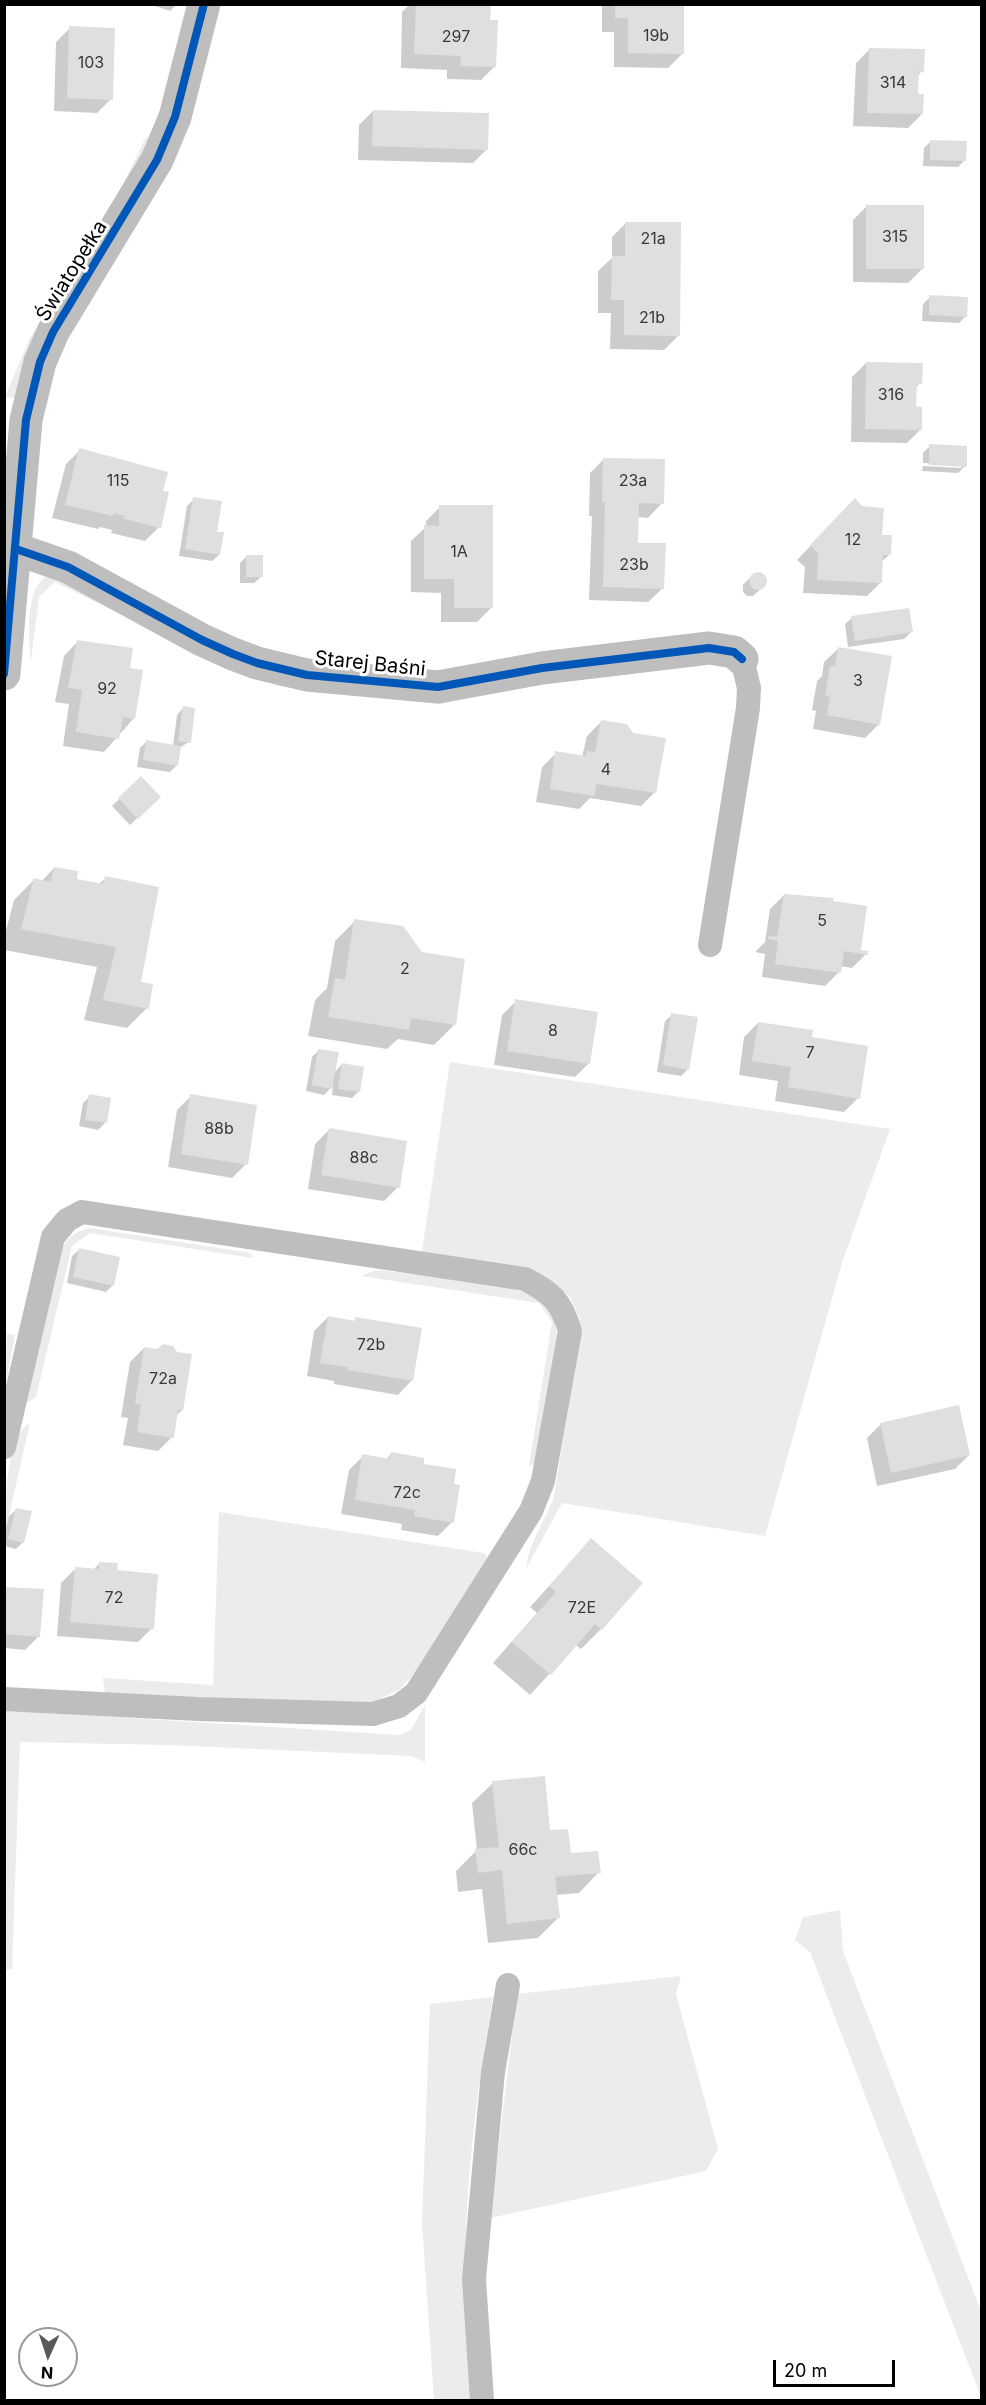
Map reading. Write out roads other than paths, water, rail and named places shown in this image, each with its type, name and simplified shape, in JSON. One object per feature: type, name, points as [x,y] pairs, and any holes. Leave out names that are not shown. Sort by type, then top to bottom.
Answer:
[{"type":"street","name":"Światopełka","points":[[4,674],[26,420],[40,362],[53,332],[157,160],[175,117],[204,4]]},
{"type":"street","name":"Starej Baśni","points":[[16,549],[68,567],[202,640],[233,654],[257,663],[307,675],[438,687],[542,668],[699,649],[721,649],[734,652],[742,659]]},
{"type":"lane","points":[[710,945],[748,708],[749,688],[742,659]]},
{"type":"lane","points":[[4,1447],[52,1237],[67,1220],[82,1212],[525,1279],[550,1292],[564,1310],[570,1330],[543,1481],[531,1511],[416,1693],[399,1706],[373,1714],[198,1709],[4,1699]]},
{"type":"lane","points":[[482,2400],[474,2279],[493,2072],[508,1985]]}]
